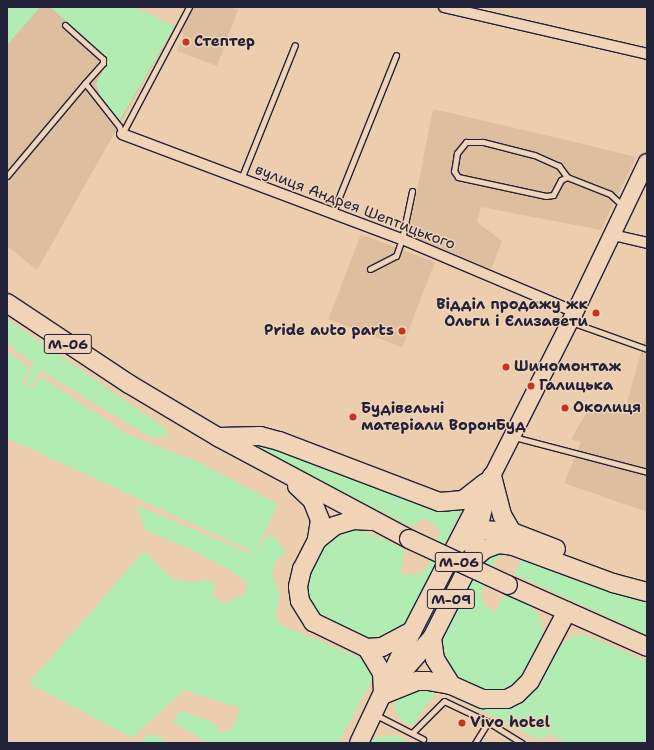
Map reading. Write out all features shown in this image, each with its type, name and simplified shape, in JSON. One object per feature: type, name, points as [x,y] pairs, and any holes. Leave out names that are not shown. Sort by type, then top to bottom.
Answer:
[{"type":"highway","name":"М-06","points":[[7,302],[129,384],[280,472],[409,539],[647,647]]},
{"type":"highway","points":[[218,437],[260,436],[279,441],[440,502],[463,500],[476,492],[492,476]]},
{"type":"highway","points":[[280,472],[312,500],[320,520],[317,540],[302,569],[298,587],[300,601],[313,622],[367,648],[382,647],[412,631]]},
{"type":"highway","points":[[492,476],[502,516],[512,532]]},
{"type":"highway","points":[[458,545],[492,476]]},
{"type":"highway","points":[[317,540],[340,524],[354,520],[374,522]]},
{"type":"highway","points":[[478,529],[512,532],[647,582]]},
{"type":"highway","name":"М-09","points":[[359,743],[384,693],[412,631],[458,545],[478,529]]},
{"type":"highway","points":[[471,561],[485,549],[499,544],[513,546],[613,583],[647,592]]},
{"type":"highway","name":"М-09","points":[[384,693],[432,638],[471,561]]},
{"type":"highway","points":[[367,648],[382,673],[384,693],[417,681],[451,685],[489,700],[507,699],[517,694],[530,681],[567,611]]},
{"type":"highway","points":[[432,638],[435,659],[451,685]]},
{"type":"main road","name":"М-09","points":[[471,561],[492,476],[511,436],[573,317],[647,162]]},
{"type":"street","points":[[444,7],[647,54]]},
{"type":"street","name":"вулиця Андрея Шептицького","points":[[122,134],[241,180],[333,212],[402,239],[573,317]]},
{"type":"street","points":[[613,235],[647,243]]},
{"type":"lane","points":[[122,134],[190,7]]},
{"type":"lane","points":[[7,176],[103,63],[103,59],[65,25]]},
{"type":"lane","points":[[241,180],[295,45]]},
{"type":"lane","points":[[333,212],[396,55]]},
{"type":"lane","points":[[85,83],[119,126],[122,134]]},
{"type":"lane","points":[[567,177],[561,180],[553,195],[546,196],[458,178],[454,171],[458,153],[466,142],[483,142],[534,155],[559,166],[567,177],[610,194],[626,208]]},
{"type":"lane","points":[[370,269],[394,259],[402,239],[412,191]]},
{"type":"lane","points":[[573,317],[647,349]]},
{"type":"lane","points":[[511,436],[647,472]]},
{"type":"lane","points":[[412,733],[444,701],[488,722],[522,743]]},
{"type":"lane","points":[[373,714],[423,739]]},
{"type":"lane","points":[[475,743],[488,722]]},
{"type":"shaded area","points":[[7,7],[134,7],[175,26],[37,270],[7,246]]},
{"type":"shaded area","name":"Стептер","points":[[193,7],[229,7],[238,10],[217,66],[177,51],[184,34],[177,31]]},
{"type":"shaded area","points":[[433,109],[636,157],[601,230],[481,207],[477,222],[502,241],[491,269],[408,236]]},
{"type":"shaded area","points":[[361,234],[435,262],[402,347],[328,319]]},
{"type":"shaded area","points":[[647,330],[647,512],[564,483],[581,442],[571,439],[590,407],[624,414]]},
{"type":"green space","points":[[7,7],[40,7],[7,45]]},
{"type":"green space","points":[[50,7],[134,7],[175,26],[118,123],[102,102],[96,84],[109,59]]},
{"type":"green space","points":[[7,319],[165,428],[169,436],[152,438],[40,370],[33,387],[25,382],[33,363],[7,343]]},
{"type":"green space","points":[[7,351],[29,368],[22,382],[33,389],[41,377],[129,435],[198,462],[278,504],[256,551],[267,536],[273,535],[285,552],[275,563],[272,574],[280,595],[276,614],[279,624],[365,660],[373,678],[338,743],[208,743],[173,722],[180,711],[213,722],[220,733],[231,730],[241,708],[184,690],[132,738],[29,683],[144,551],[172,579],[193,582],[205,580],[215,584],[213,596],[225,604],[245,593],[247,583],[233,572],[189,548],[146,531],[136,505],[246,552],[254,552],[7,438]]},
{"type":"green space","points":[[257,441],[464,505],[405,624],[398,632],[378,641],[365,639],[321,619],[313,608],[306,592],[307,579],[323,541],[351,525],[404,549],[401,574],[413,575],[424,570],[429,563],[440,532],[437,527],[423,518],[413,527],[241,442]]},
{"type":"green space","points":[[514,551],[495,560],[481,594],[484,604],[495,612],[504,595],[529,605],[540,617],[543,636],[530,668],[510,690],[497,693],[481,691],[454,679],[443,667],[439,636],[473,567],[489,552]]},
{"type":"green space","points":[[524,555],[647,596],[647,635],[514,574]]},
{"type":"green space","points":[[583,634],[647,661],[647,743],[567,743],[550,734],[540,740],[447,694],[449,690],[501,708],[514,706],[534,692],[554,653],[563,642],[572,636]]},
{"type":"green space","points":[[432,688],[434,696],[420,714],[415,725],[407,724],[398,716],[394,708],[399,695]]},
{"type":"green space","points":[[152,734],[163,738],[167,743],[145,743],[142,739]]},
{"type":"green space","points":[[391,735],[404,738],[407,743],[371,743],[374,738]]},
{"type":"place","name":"Стептер","points":[[186,42]]},
{"type":"place","name":"Відділ продажу жк Ольги і Єлизавети","points":[[596,313]]},
{"type":"place","name":"Pride auto parts","points":[[402,331]]},
{"type":"place","name":"Шиномонтаж","points":[[506,367]]},
{"type":"place","name":"Галицька","points":[[531,386]]},
{"type":"place","name":"Околиця","points":[[565,408]]},
{"type":"place","name":"Будівельні матеріали ВоронБуд","points":[[353,417]]},
{"type":"place","name":"Vivo hotel","points":[[462,723]]}]
